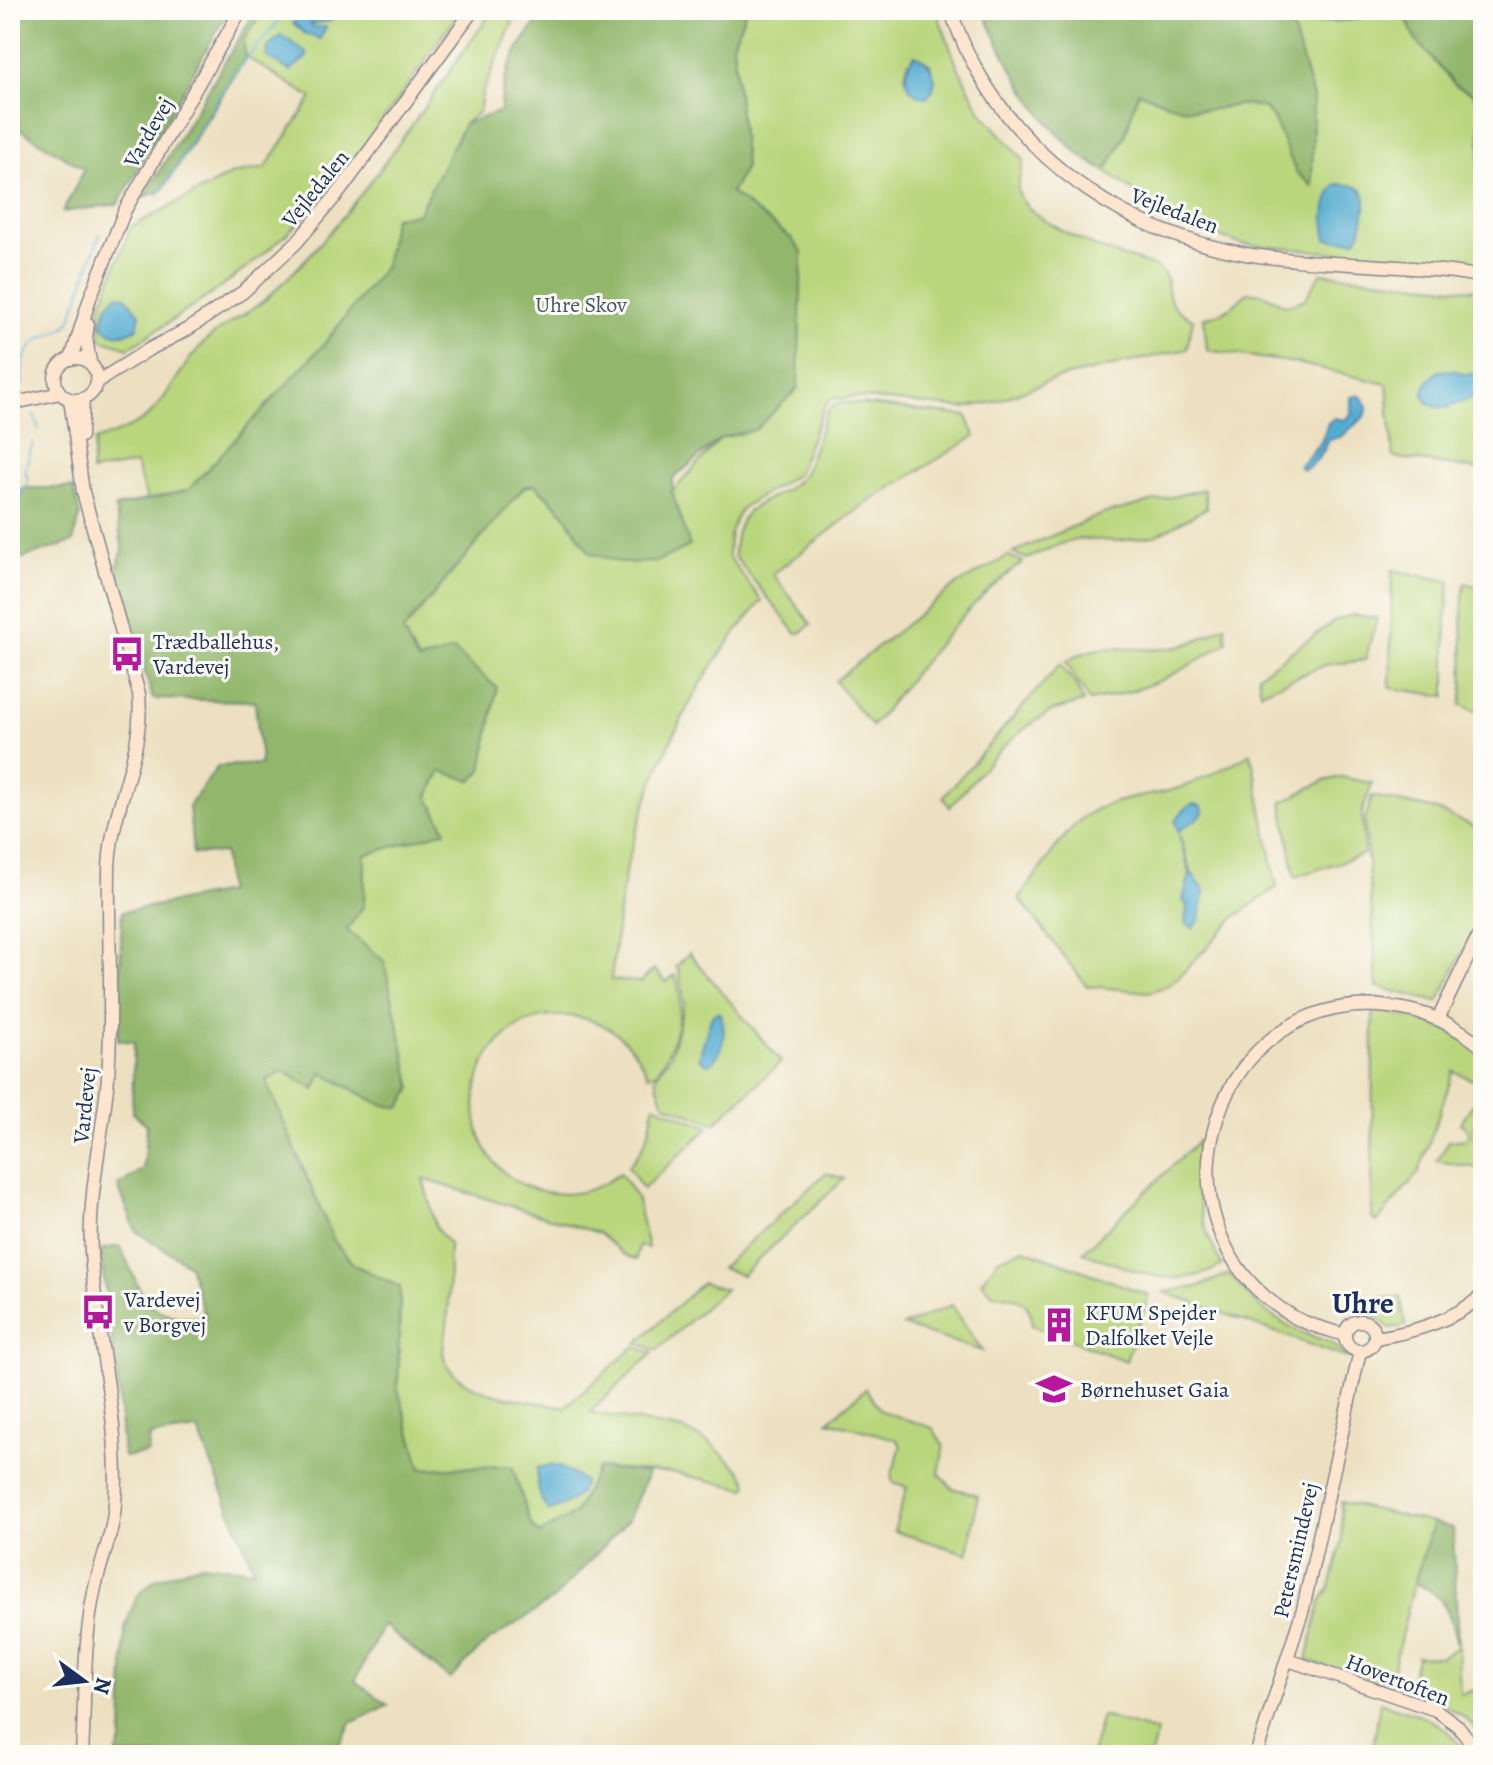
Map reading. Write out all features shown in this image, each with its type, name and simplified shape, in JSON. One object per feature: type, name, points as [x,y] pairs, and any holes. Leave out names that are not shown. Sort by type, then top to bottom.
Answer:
[{"type":"street","name":"Vardevej","points":[[71,359],[97,278],[125,210],[241,10]]},
{"type":"street","name":"Vejledalen","points":[[97,382],[188,329],[243,292],[297,242],[340,191],[473,10]]},
{"type":"street","name":"Vejledalen","points":[[950,10],[971,59],[989,90],[1040,152],[1092,194],[1146,225],[1181,238],[1247,254],[1417,268],[1483,277]]},
{"type":"street","name":"Vardevej","points":[[91,364],[86,338],[97,278]]},
{"type":"street","name":"Vejledalen","points":[[91,364],[110,362],[148,350]]},
{"type":"street","points":[[81,358],[97,372],[97,382],[91,394],[13,403],[55,377],[60,365],[71,359],[81,358]]},
{"type":"street","points":[[55,377],[71,397]]},
{"type":"street","name":"Vardevej","points":[[71,397],[79,467],[94,540],[139,694],[141,715],[135,753],[115,816],[109,868],[108,1075],[90,1228],[93,1274],[114,1430],[115,1504],[112,1529],[94,1592],[82,1755]]},
{"type":"street","points":[[1438,1019],[1483,926]]},
{"type":"street","points":[[1345,1335],[1291,1316],[1251,1284],[1235,1265],[1219,1232],[1209,1197],[1208,1148],[1215,1118],[1235,1079],[1267,1043],[1309,1018],[1341,1008],[1369,1006],[1411,1010],[1438,1019],[1483,1048]]},
{"type":"street","points":[[1375,1338],[1418,1330],[1462,1310],[1483,1295]]},
{"type":"street","points":[[1363,1322],[1372,1328],[1375,1338],[1370,1348],[1360,1351],[1348,1345],[1345,1335],[1350,1326],[1363,1322]]},
{"type":"street","name":"Petersmindevej","points":[[1256,1755],[1303,1609],[1360,1351]]},
{"type":"street","name":"Hovertoften","points":[[1288,1660],[1436,1710],[1458,1726],[1480,1755]]},
{"type":"green space","points":[[10,10],[121,10],[135,15],[145,10],[229,10],[118,204],[63,212],[84,169],[10,123],[14,64],[10,54]]},
{"type":"green space","points":[[256,10],[264,10],[243,41],[246,57],[162,191],[144,197]]},
{"type":"green space","points":[[264,10],[461,10],[343,173],[299,222],[217,290],[128,348],[100,339],[100,308],[131,227],[232,174],[265,168],[312,98],[246,57],[243,41]]},
{"type":"green space","points":[[493,10],[518,10],[482,94],[479,112],[464,124],[418,215],[394,217],[385,266],[323,345],[188,491],[147,500],[136,464],[91,472],[95,441],[148,416],[201,346],[216,332],[268,297],[330,232],[387,160]]},
{"type":"green space","name":"Uhre Skov","points":[[548,10],[746,10],[733,44],[745,167],[731,193],[792,239],[802,252],[798,388],[755,430],[721,438],[673,479],[672,492],[690,546],[656,562],[623,563],[590,553],[562,511],[535,485],[524,487],[403,631],[418,661],[454,650],[497,688],[482,770],[472,781],[441,771],[428,796],[446,831],[365,855],[364,905],[347,930],[384,961],[412,1088],[400,1108],[380,1104],[322,1073],[315,1090],[283,1071],[266,1081],[334,1241],[354,1265],[400,1287],[398,1390],[421,1469],[512,1466],[531,1525],[539,1534],[575,1513],[598,1468],[648,1473],[628,1520],[555,1598],[486,1643],[450,1679],[383,1625],[355,1681],[388,1705],[351,1723],[335,1755],[116,1755],[122,1740],[125,1628],[137,1596],[156,1579],[202,1564],[254,1570],[198,1430],[150,1436],[148,1453],[123,1457],[118,1383],[100,1250],[120,1246],[141,1291],[157,1309],[185,1318],[205,1318],[189,1265],[136,1231],[118,1186],[143,1169],[147,1125],[132,1112],[134,1042],[118,1040],[122,912],[227,892],[224,853],[193,854],[189,806],[218,766],[261,764],[255,701],[153,699],[115,573],[123,550],[115,507],[188,490],[323,345],[385,266],[394,217],[418,214],[464,124],[501,111],[504,82],[514,56]]},
{"type":"green space","points":[[746,10],[936,10],[957,65],[981,112],[1024,160],[1018,188],[1023,201],[1062,231],[1157,268],[1166,279],[1174,306],[1193,319],[1187,349],[1055,379],[994,402],[963,408],[853,397],[831,399],[824,407],[797,474],[743,507],[736,518],[728,556],[762,601],[716,661],[678,725],[637,829],[619,908],[611,980],[641,982],[654,969],[666,982],[675,975],[679,1013],[669,1051],[656,1073],[648,1075],[635,1052],[606,1027],[569,1016],[531,1020],[503,1038],[484,1064],[476,1096],[478,1128],[491,1158],[516,1181],[552,1193],[570,1193],[597,1187],[620,1173],[636,1197],[648,1248],[639,1246],[636,1260],[623,1254],[599,1233],[423,1179],[436,1228],[449,1244],[448,1316],[443,1349],[451,1370],[462,1380],[496,1394],[565,1407],[634,1347],[653,1353],[590,1412],[684,1430],[710,1443],[741,1471],[748,1483],[746,1489],[676,1473],[598,1468],[575,1513],[539,1534],[531,1525],[512,1466],[421,1469],[398,1390],[400,1287],[354,1265],[334,1241],[266,1081],[283,1071],[322,1073],[380,1104],[347,930],[364,905],[365,855],[428,797],[441,770],[418,661],[402,631],[524,487],[535,485],[562,511],[590,553],[623,563],[672,492],[721,438],[755,430],[792,239],[731,193],[745,167],[733,44]],"holes":[[[908,62],[930,64],[935,81],[932,91],[910,89],[905,76]]]},
{"type":"green space","points":[[983,10],[1394,10],[1353,20],[1292,25],[1313,97],[1312,186],[1296,172],[1273,118],[1264,108],[1245,104],[1207,110],[1181,108],[1138,92],[1125,135],[1106,171],[1067,143],[1032,101],[1004,55]]},
{"type":"green space","points":[[1403,10],[1415,39],[1456,86],[1472,93],[1481,108],[1479,193],[1483,192],[1483,269],[1241,244],[1177,223],[1106,171],[1125,135],[1138,92],[1195,110],[1244,104],[1259,106],[1275,122],[1296,172],[1313,97],[1291,25],[1353,20]]},
{"type":"green space","points":[[1403,10],[1483,10],[1483,192],[1479,194],[1481,107],[1472,93],[1456,86],[1415,39]]},
{"type":"green space","points":[[1321,273],[1483,291],[1483,470],[1393,457],[1387,384],[1296,363],[1207,350],[1204,317],[1228,309],[1247,292],[1263,294],[1287,306],[1305,299]]},
{"type":"green space","points":[[841,402],[967,416],[975,436],[865,504],[773,574],[811,624],[801,633],[796,633],[734,556],[736,536],[749,512],[781,493],[804,474],[826,414]]},
{"type":"green space","points":[[22,488],[73,488],[80,515],[73,542],[10,562],[10,523]]},
{"type":"green space","points":[[1204,489],[1207,508],[1155,536],[1118,541],[1081,539],[1060,544],[1027,559],[1012,553],[1102,514]]},
{"type":"green space","points":[[1008,556],[1023,562],[961,618],[872,726],[835,681],[953,587]]},
{"type":"green space","points":[[1392,570],[1450,581],[1446,619],[1446,696],[1390,688]]},
{"type":"green space","points":[[1465,583],[1483,589],[1483,714],[1461,705]]},
{"type":"green space","points":[[1352,615],[1377,618],[1365,660],[1325,665],[1261,692],[1258,675],[1335,621]]},
{"type":"green space","points":[[1225,626],[1227,642],[1210,653],[1162,680],[1110,697],[1089,701],[1066,662],[1080,654],[1108,648],[1178,647]]},
{"type":"green space","points":[[1060,664],[1076,685],[1083,702],[1051,712],[1019,733],[994,756],[950,807],[943,797]]},
{"type":"green space","points":[[1251,753],[1277,887],[1236,916],[1167,986],[1149,992],[1087,986],[1019,898],[1059,843],[1077,823],[1096,809],[1185,786]]},
{"type":"green space","points":[[1341,777],[1372,783],[1362,813],[1364,854],[1295,877],[1282,802],[1324,781]]},
{"type":"green space","points":[[1372,796],[1436,810],[1483,830],[1483,911],[1438,1002],[1377,987],[1365,821]]},
{"type":"green space","points":[[689,953],[781,1062],[715,1123],[664,1104],[655,1078],[671,1054],[684,1004],[676,967]]},
{"type":"green space","points":[[1373,1010],[1432,1024],[1458,1036],[1483,1054],[1483,1083],[1454,1071],[1419,1172],[1377,1222],[1372,1219]]},
{"type":"green space","points":[[1483,1090],[1483,1119],[1472,1129],[1472,1135],[1483,1149],[1483,1169],[1437,1161],[1449,1141],[1466,1139],[1466,1128],[1460,1123]]},
{"type":"green space","points":[[654,1105],[709,1127],[643,1189],[628,1166],[647,1138]]},
{"type":"green space","points":[[1198,1141],[1200,1208],[1222,1265],[1205,1273],[1170,1278],[1135,1271],[1083,1252]]},
{"type":"green space","points":[[826,1173],[844,1179],[742,1275],[721,1268]]},
{"type":"green space","points":[[1024,1249],[1149,1295],[1126,1361],[1032,1325],[1029,1310],[1021,1300],[993,1294],[981,1282],[998,1259]]},
{"type":"green space","points":[[1229,1274],[1269,1314],[1298,1331],[1330,1343],[1347,1358],[1164,1292],[1197,1287]]},
{"type":"green space","points":[[702,1283],[725,1289],[657,1350],[637,1343]]},
{"type":"green space","points":[[1400,1296],[1406,1326],[1390,1328],[1375,1317],[1373,1299]]},
{"type":"green space","points":[[952,1305],[982,1351],[903,1326]]},
{"type":"green space","points":[[866,1389],[881,1411],[933,1428],[944,1447],[939,1473],[952,1488],[978,1495],[968,1554],[894,1531],[907,1487],[893,1482],[891,1477],[901,1446],[896,1439],[828,1421]]},
{"type":"green space","points":[[1341,1502],[1433,1523],[1414,1583],[1389,1687],[1307,1660],[1320,1603],[1330,1587],[1342,1542]]},
{"type":"green space","points":[[1433,1523],[1453,1528],[1458,1647],[1450,1616],[1441,1600],[1414,1583]]},
{"type":"green space","points":[[1458,1647],[1460,1694],[1483,1688],[1483,1740],[1461,1715],[1409,1692],[1417,1656],[1440,1657]]},
{"type":"green space","points":[[1380,1702],[1441,1726],[1460,1743],[1466,1755],[1372,1755]]},
{"type":"green space","points":[[1102,1716],[1157,1732],[1151,1755],[1091,1755]]},
{"type":"water","points":[[308,10],[337,10],[331,21],[310,24],[326,27],[320,39],[306,34],[293,23]]},
{"type":"water","points":[[281,35],[307,53],[307,57],[290,71],[266,56],[268,47]]},
{"type":"water","points":[[915,55],[926,62],[933,73],[934,85],[927,97],[913,92],[907,81],[907,68]]},
{"type":"water","points":[[1337,184],[1358,187],[1364,195],[1362,225],[1356,240],[1327,239],[1326,210]]},
{"type":"water","points":[[117,295],[125,296],[140,314],[137,328],[118,334],[102,325],[108,305]]},
{"type":"water","points":[[1454,370],[1464,374],[1483,374],[1483,392],[1451,406],[1435,406],[1428,402],[1423,395],[1428,381],[1438,371]]},
{"type":"water","points":[[1360,395],[1367,408],[1366,414],[1343,436],[1329,440],[1319,457],[1308,467],[1304,470],[1300,468],[1321,442],[1328,423],[1334,418],[1345,420],[1351,414],[1351,397]]},
{"type":"water","points":[[1193,804],[1202,806],[1203,813],[1178,831],[1191,872],[1205,891],[1199,921],[1193,928],[1185,923],[1187,906],[1183,900],[1190,873],[1175,821]]},
{"type":"water","points":[[717,1012],[721,1014],[724,1035],[718,1054],[709,1065],[699,1058],[711,1017]]},
{"type":"water","points":[[551,1465],[584,1481],[576,1497],[549,1511],[539,1491],[537,1468]]},
{"type":"waterway","points":[[157,197],[231,77],[288,10]]},
{"type":"waterway","points":[[23,384],[23,365],[31,347],[65,327],[71,319],[100,234]]},
{"type":"waterway","points":[[34,414],[39,429]]},
{"type":"waterway","points":[[10,524],[28,482],[25,469],[33,442]]},
{"type":"place","name":"Trædballehus, Vardevej","points":[[127,654]]},
{"type":"place","name":"Vardevej v Borgvej","points":[[98,1312]]},
{"type":"place","name":"KFUM Spejder Dalfolket Vejle","points":[[1059,1325]]},
{"type":"place","name":"Børnehuset Gaia","points":[[1054,1389]]},
{"type":"district","name":"Uhre","points":[[1363,1303]]}]
